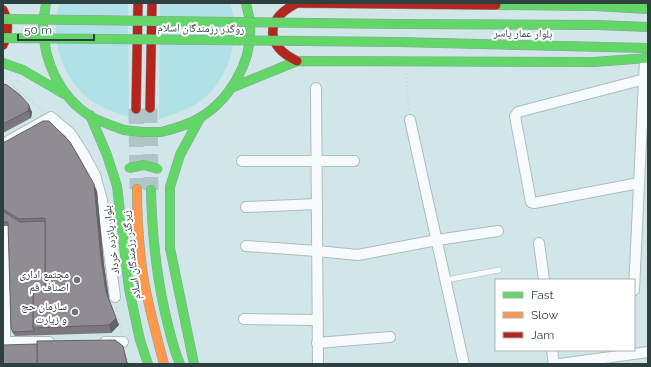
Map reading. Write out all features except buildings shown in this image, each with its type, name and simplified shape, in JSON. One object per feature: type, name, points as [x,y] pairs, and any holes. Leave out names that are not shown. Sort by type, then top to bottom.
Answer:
[{"type":"main road","points":[[46,3],[43,26],[45,52],[54,76],[68,97],[90,116],[106,124],[124,130],[142,132],[161,132],[200,118],[217,105],[231,88],[242,69],[248,47],[250,24],[246,3]]},
{"type":"main road","points":[[136,109],[138,3]]},
{"type":"main road","points":[[150,108],[152,3]]},
{"type":"main road","points":[[647,59],[594,62],[296,61],[281,53],[273,38],[273,29],[275,20],[280,13],[292,4],[592,4],[648,9]]},
{"type":"main road","points":[[3,10],[7,22],[8,33],[3,45]]},
{"type":"main road","name":"روگذر رزمندگان اسلام","points":[[3,19],[397,24]]},
{"type":"main road","name":"بلوار عمار یاسر","points":[[397,24],[597,25],[648,27]]},
{"type":"main road","name":"روگذر رزمندگان اسلام","points":[[3,38],[398,42]]},
{"type":"main road","name":"بلوار عمار یاسر","points":[[398,42],[648,48]]},
{"type":"main road","points":[[231,88],[296,61]]},
{"type":"main road","points":[[3,63],[23,70],[68,97]]},
{"type":"main road","name":"بلوار پانزده خرداد","points":[[90,116],[107,155],[117,186],[129,289],[140,340],[148,364]]},
{"type":"main road","points":[[170,187],[180,155],[200,118]]},
{"type":"main road","points":[[117,186],[119,179],[129,168],[144,164],[158,168],[168,180],[170,187],[170,248],[194,364]]},
{"type":"main road","name":"زیرگذر رزمندگان اسلام","points":[[136,189],[140,248],[145,287],[164,364]]},
{"type":"main road","name":"زیرگذر رزمندگان اسلام","points":[[151,190],[153,248],[158,284],[166,321],[179,362]]},
{"type":"street","points":[[635,279],[647,59]]},
{"type":"street","points":[[640,183],[534,203],[531,202],[514,116],[516,114],[645,79]]},
{"type":"street","points":[[316,88],[318,364]]},
{"type":"street","points":[[3,144],[51,117],[70,133],[95,175],[102,200],[115,296]]},
{"type":"street","points":[[410,120],[464,364]]},
{"type":"street","points":[[242,161],[354,161]]},
{"type":"street","points":[[246,207],[317,204]]},
{"type":"street","points":[[5,230],[4,342],[60,342]]},
{"type":"street","points":[[246,246],[358,255],[437,240],[498,231]]},
{"type":"street","points":[[539,243],[544,279]]},
{"type":"street","points":[[244,319],[317,320]]},
{"type":"street","points":[[318,343],[390,337]]},
{"type":"street","points":[[92,342],[123,342]]},
{"type":"street","points":[[552,351],[554,364]]},
{"type":"street","points":[[560,364],[631,352],[648,352]]},
{"type":"lane","points":[[446,280],[499,270]]},
{"type":"path","points":[[405,61],[410,120]]},
{"type":"path","points":[[115,296],[123,342]]},
{"type":"shaded area","points":[[60,3],[128,3],[129,117],[92,101],[73,82],[66,70],[57,44],[57,16]]},
{"type":"shaded area","points":[[160,3],[230,3],[234,31],[230,59],[216,85],[196,104],[178,113],[159,119]]},
{"type":"tunnel","points":[[150,108],[151,190]]},
{"type":"tunnel","points":[[136,109],[137,189]]},
{"type":"traffic: fast","points":[[46,3],[43,24],[44,40],[50,66],[62,89],[79,108],[90,116],[124,130]]},
{"type":"traffic: fast","points":[[161,132],[188,124],[208,112],[219,103],[236,80],[243,66],[250,38],[250,21],[246,3]]},
{"type":"traffic: fast","points":[[496,5],[593,6],[648,9]]},
{"type":"traffic: fast","points":[[3,19],[397,24]]},
{"type":"traffic: fast","points":[[397,24],[597,25],[648,27]]},
{"type":"traffic: fast","points":[[3,38],[398,42]]},
{"type":"traffic: fast","points":[[398,42],[648,48]]},
{"type":"traffic: fast","points":[[231,88],[297,61],[594,62],[648,58]]},
{"type":"traffic: fast","points":[[3,63],[23,70],[64,94]]},
{"type":"traffic: fast","points":[[90,115],[107,155],[117,186],[129,289],[140,340],[148,364]]},
{"type":"traffic: fast","points":[[194,364],[170,248],[170,187],[180,155],[200,118]]},
{"type":"traffic: fast","points":[[124,130],[161,132]]},
{"type":"traffic: fast","points":[[129,168],[144,165],[158,169]]},
{"type":"traffic: fast","points":[[151,190],[154,243],[158,277],[169,329],[180,364]]},
{"type":"traffic: slow","points":[[137,189],[138,232],[143,275],[164,364]]},
{"type":"traffic: jam","points":[[136,109],[138,3]]},
{"type":"traffic: jam","points":[[150,108],[152,3]]},
{"type":"traffic: jam","points":[[290,3],[496,5]]},
{"type":"traffic: jam","points":[[295,4],[278,18],[274,26],[273,33],[279,48],[297,61]]},
{"type":"traffic: jam","points":[[3,10],[8,28],[3,45]]},
{"type":"place","name":"مجتمع اداری اصناف قم","points":[[77,280]]},
{"type":"place","name":"سازمان حج و زیارت","points":[[75,312]]}]
